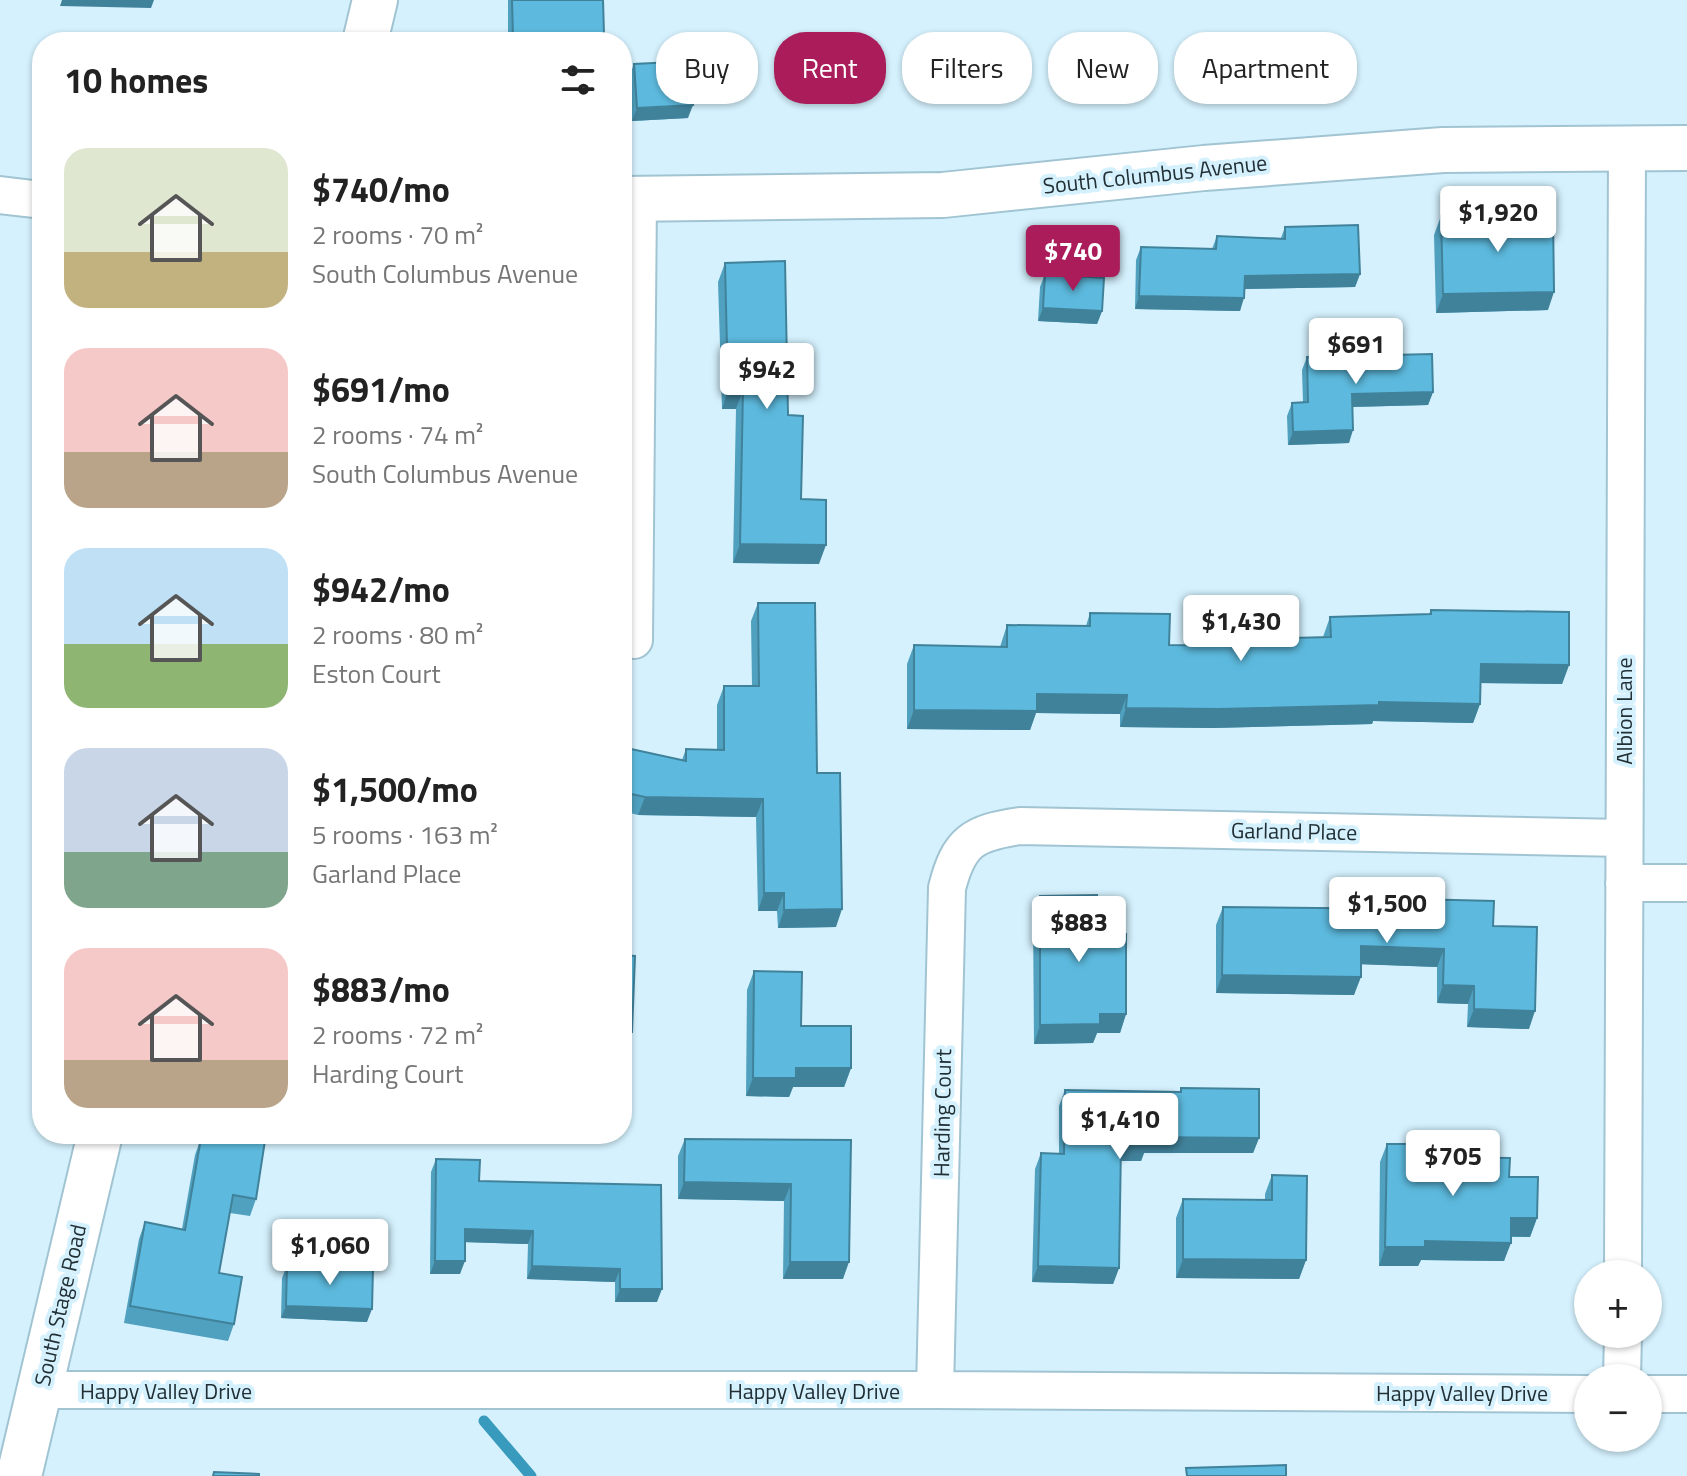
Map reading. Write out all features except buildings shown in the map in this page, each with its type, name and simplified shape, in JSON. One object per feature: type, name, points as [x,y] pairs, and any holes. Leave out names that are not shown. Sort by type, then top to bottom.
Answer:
[{"type":"main road","points":[[367,32],[375,0]]},
{"type":"main road","name":"South Columbus Avenue","points":[[632,199],[943,195],[1204,168],[1443,150],[1687,148]]},
{"type":"main road","name":"South Stage Road","points":[[19,1476],[98,1144]]},
{"type":"street","name":"Albion Lane","points":[[1623,1260],[1627,148]]},
{"type":"street","points":[[0,195],[32,199]]},
{"type":"street","points":[[632,420],[634,640]]},
{"type":"street","name":"Garland Place","points":[[969,843],[992,830],[1020,826],[1623,838]]},
{"type":"street","name":"Harding Court","points":[[935,1390],[947,888],[954,861],[969,843]]},
{"type":"street","points":[[1624,883],[1687,883]]},
{"type":"street","name":"Happy Valley Drive","points":[[40,1390],[1574,1394]]},
{"type":"street","points":[[1662,1394],[1687,1394]]},
{"type":"waterway","points":[[484,1421],[531,1476]]}]
